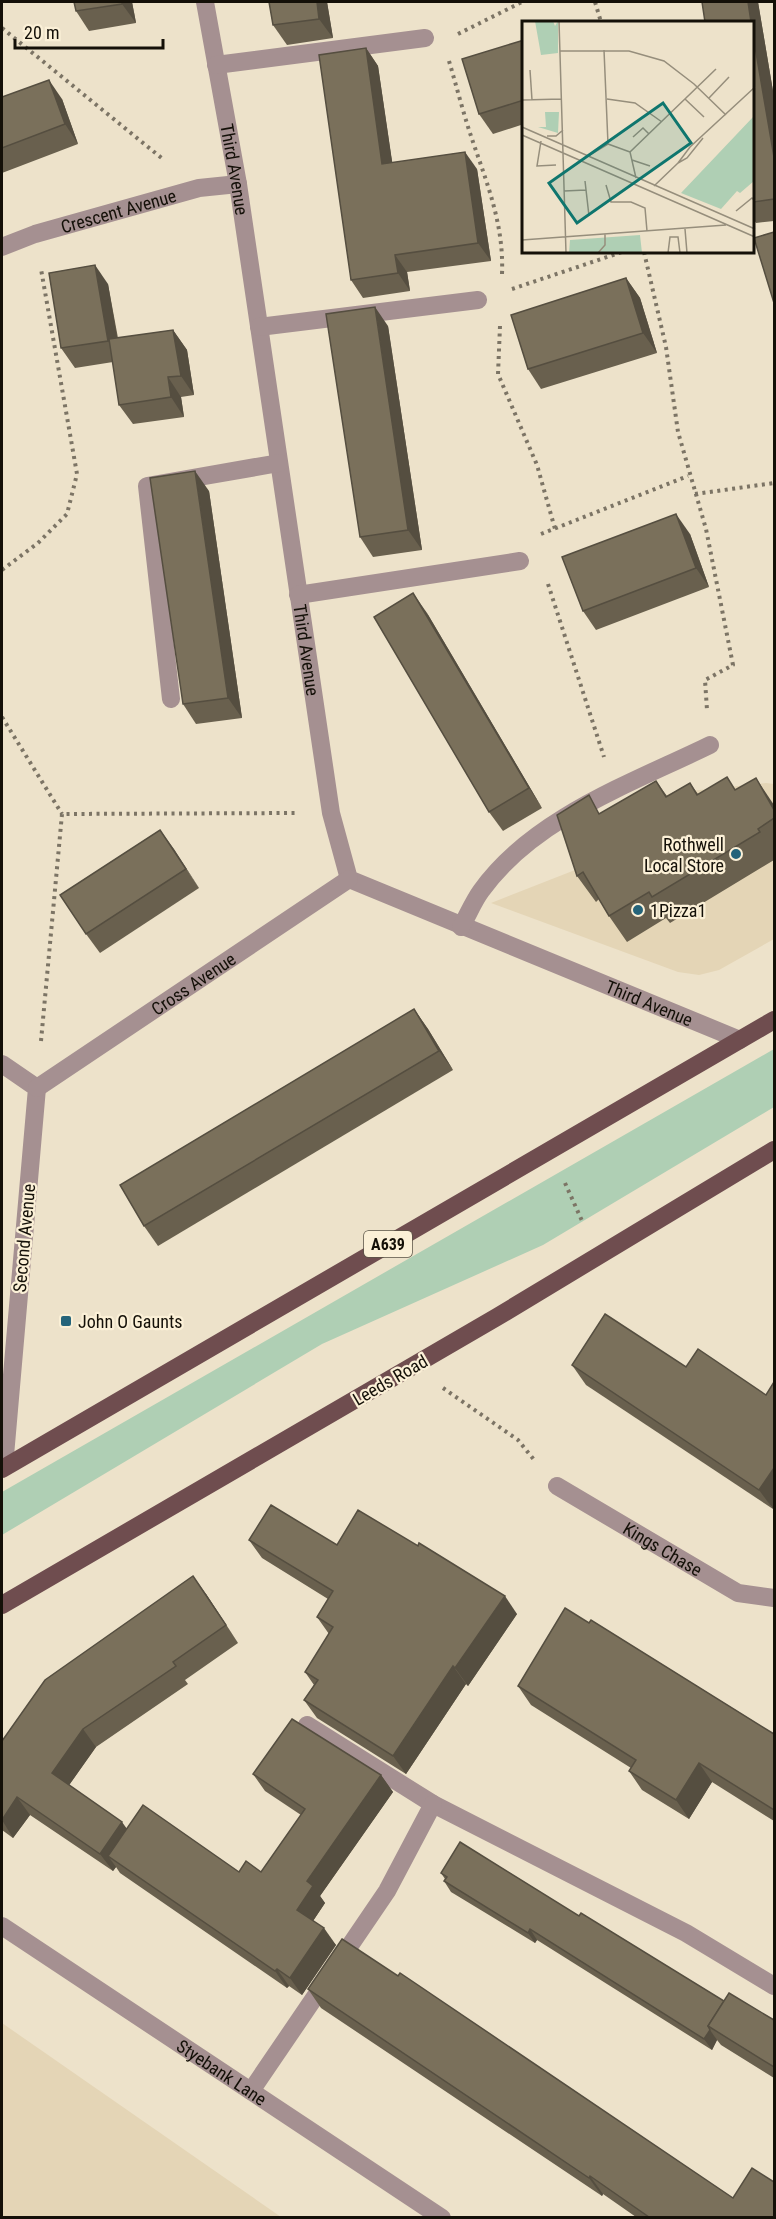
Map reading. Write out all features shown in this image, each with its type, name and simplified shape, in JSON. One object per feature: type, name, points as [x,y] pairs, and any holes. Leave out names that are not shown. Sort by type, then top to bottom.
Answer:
[{"type":"main road","name":"A639","points":[[3,1468],[774,1020]]},
{"type":"main road","name":"Leeds Road","points":[[2,1605],[413,1366],[774,1150]]},
{"type":"street","name":"Third Avenue","points":[[205,2],[238,184],[331,813],[349,879],[740,1040]]},
{"type":"street","points":[[216,65],[425,38]]},
{"type":"street","name":"Crescent Avenue","points":[[2,248],[35,234],[199,188],[238,184]]},
{"type":"street","points":[[259,327],[478,300]]},
{"type":"street","points":[[171,699],[147,486],[279,463]]},
{"type":"street","points":[[298,595],[520,561]]},
{"type":"street","points":[[461,927],[481,891],[514,853],[555,822],[710,745]]},
{"type":"street","name":"Cross Avenue","points":[[37,1088],[349,879]]},
{"type":"street","points":[[2,1064],[37,1088]]},
{"type":"street","name":"Second Avenue","points":[[3,1468],[37,1088]]},
{"type":"street","name":"Kings Chase","points":[[557,1486],[738,1593],[774,1598]]},
{"type":"street","points":[[308,1725],[433,1804],[686,1934],[774,1986]]},
{"type":"street","points":[[251,2091],[387,1891],[433,1804]]},
{"type":"street","name":"Styebank Lane","points":[[2,1926],[442,2217]]},
{"type":"path","points":[[453,36],[522,2]]},
{"type":"path","points":[[595,2],[601,21]]},
{"type":"path","points":[[2,28],[199,188]]},
{"type":"path","points":[[446,52],[472,141],[490,188],[503,244],[498,374],[537,465],[555,529]]},
{"type":"path","points":[[2,570],[38,543],[67,514],[77,474],[35,234]]},
{"type":"path","points":[[478,300],[616,254]]},
{"type":"path","points":[[645,254],[666,346],[678,432],[688,476],[706,529],[733,665],[705,680],[710,745]]},
{"type":"path","points":[[538,536],[688,476]]},
{"type":"path","points":[[695,494],[774,483]]},
{"type":"path","points":[[547,579],[551,598],[616,791]]},
{"type":"path","points":[[2,717],[62,814],[37,1088]]},
{"type":"path","points":[[62,814],[331,813]]},
{"type":"path","points":[[549,1150],[599,1256]]},
{"type":"path","points":[[413,1366],[518,1440],[557,1486]]},
{"type":"shaded area","points":[[774,784],[774,939],[719,970],[699,975],[678,972],[491,903],[575,870],[567,838],[671,793]]},
{"type":"shaded area","points":[[2,2023],[281,2217],[2,2217]]},
{"type":"green space","points":[[774,1049],[774,1107],[543,1245],[322,1344],[2,1535],[2,1492]]},
{"type":"building","points":[[74,2],[122,2],[122,4],[76,11]]},
{"type":"building","points":[[269,2],[317,2],[319,19],[273,25]]},
{"type":"building","points":[[702,2],[748,2],[751,21],[705,21]]},
{"type":"building","points":[[522,41],[522,101],[479,114],[462,59]]},
{"type":"building","points":[[755,47],[774,157],[774,199],[755,202]]},
{"type":"building","points":[[366,48],[382,164],[465,152],[478,243],[395,255],[398,273],[351,280],[319,55]]},
{"type":"building","points":[[49,80],[65,124],[2,148],[2,97]]},
{"type":"building","points":[[774,232],[774,303],[755,241],[755,238]]},
{"type":"building","points":[[95,265],[108,341],[61,348],[49,273]]},
{"type":"building","points":[[626,278],[643,333],[528,369],[511,315]]},
{"type":"building","points":[[375,307],[408,530],[360,537],[326,314]]},
{"type":"building","points":[[173,330],[181,376],[168,377],[171,397],[119,405],[109,339]]},
{"type":"building","points":[[195,471],[228,698],[183,704],[150,478]]},
{"type":"building","points":[[676,514],[696,568],[583,611],[562,557]]},
{"type":"building","points":[[413,593],[529,788],[489,812],[374,617]]},
{"type":"building","points":[[727,777],[735,790],[756,778],[774,810],[774,818],[758,829],[760,832],[652,897],[649,892],[609,916],[583,872],[577,876],[557,815],[589,795],[599,814],[656,781],[666,797],[690,783],[697,795]]},
{"type":"building","points":[[160,830],[186,869],[86,934],[60,895]]},
{"type":"building","points":[[414,1009],[439,1051],[144,1226],[120,1185]]},
{"type":"building","points":[[605,1314],[686,1367],[698,1349],[766,1395],[774,1382],[774,1468],[759,1490],[572,1365]]},
{"type":"building","points":[[271,1505],[337,1545],[358,1510],[418,1546],[419,1543],[505,1596],[455,1668],[453,1666],[393,1756],[304,1700],[318,1680],[305,1672],[333,1627],[317,1617],[333,1591],[249,1540]]},
{"type":"building","points":[[193,1576],[226,1625],[173,1662],[176,1666],[83,1729],[52,1773],[122,1822],[100,1854],[17,1797],[2,1820],[2,1741],[45,1680]]},
{"type":"building","points":[[565,1608],[589,1623],[591,1620],[774,1734],[774,1810],[699,1763],[676,1800],[629,1771],[636,1760],[518,1686]]},
{"type":"building","points":[[292,1719],[381,1775],[307,1881],[313,1886],[297,1910],[324,1928],[290,1978],[277,1969],[275,1971],[108,1856],[143,1805],[239,1872],[246,1861],[261,1872],[305,1809],[253,1774]]},
{"type":"building","points":[[460,1842],[579,1916],[581,1913],[724,2001],[708,2026],[710,2030],[704,2039],[530,1929],[528,1933],[444,1881],[447,1877],[441,1873]]},
{"type":"building","points":[[342,1939],[398,1976],[400,1973],[733,2198],[752,2168],[774,2182],[774,2217],[649,2217],[308,1989]]},
{"type":"building","points":[[729,1993],[774,2020],[774,2067],[708,2026]]},
{"type":"place","name":"Rothwell Local Store","points":[[736,854]]},
{"type":"place","name":"1Pizza1","points":[[638,910]]},
{"type":"place","name":"John O Gaunts","points":[[66,1321]]}]
